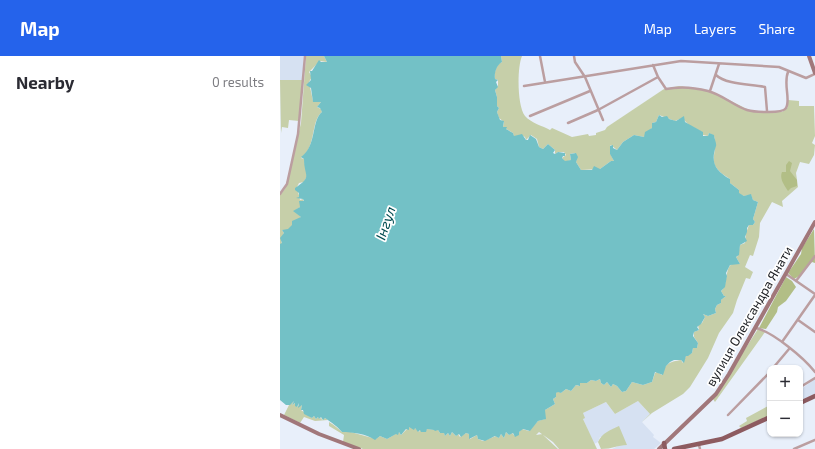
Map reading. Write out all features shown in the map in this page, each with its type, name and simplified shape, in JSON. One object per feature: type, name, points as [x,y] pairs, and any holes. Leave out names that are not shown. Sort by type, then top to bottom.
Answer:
[{"type":"main road","points":[[803,402],[815,396]]},
{"type":"main road","points":[[674,449],[700,447],[722,439],[767,418]]},
{"type":"main road","points":[[664,443],[665,449]]},
{"type":"street","points":[[280,194],[287,184],[300,123],[305,56]]},
{"type":"street","points":[[540,56],[545,82]]},
{"type":"street","points":[[574,56],[575,62],[585,77],[603,120]]},
{"type":"street","points":[[524,86],[681,61],[779,67],[788,72],[806,78],[815,74],[810,56]]},
{"type":"street","points":[[710,91],[719,64]]},
{"type":"street","points":[[653,65],[658,77],[666,88],[682,86],[710,91],[729,99],[745,109],[767,111],[784,111],[788,104],[785,81],[788,72]]},
{"type":"street","points":[[716,75],[724,79],[749,86],[765,87],[767,111]]},
{"type":"street","points":[[568,123],[598,110],[658,77]]},
{"type":"street","points":[[530,116],[590,91]]},
{"type":"street","name":"вулиця Олександра Янати","points":[[658,449],[716,394],[756,328],[814,225]]},
{"type":"street","points":[[796,281],[815,256]]},
{"type":"street","points":[[782,342],[815,294],[786,274]]},
{"type":"street","points":[[798,320],[815,332]]},
{"type":"street","points":[[756,328],[782,342],[815,372]]},
{"type":"street","points":[[776,365],[789,349]]},
{"type":"street","points":[[728,415],[767,375]]},
{"type":"street","points":[[803,385],[815,378]]},
{"type":"street","points":[[280,415],[319,434],[359,449]]},
{"type":"street","points":[[794,449],[815,440]]},
{"type":"shaded area","points":[[280,56],[304,56],[302,80],[280,80]]},
{"type":"shaded area","points":[[815,379],[815,394],[803,400],[803,388]]},
{"type":"shaded area","points":[[638,401],[650,414],[642,422],[654,435],[653,437],[661,443],[654,449],[612,449],[620,445],[627,445],[600,437],[598,442],[594,444],[583,419],[583,413],[606,402],[615,414]]},
{"type":"green space","points":[[306,56],[324,56],[327,62],[320,61],[309,72],[312,77],[309,82],[313,101],[321,102],[317,107],[321,109],[322,112],[318,116],[312,141],[306,153],[301,158],[304,159],[307,176],[304,182],[299,183],[297,187],[300,200],[303,199],[304,202],[300,204],[300,207],[296,210],[301,217],[288,230],[282,230],[284,233],[281,239],[282,244],[280,244],[280,195],[285,189],[301,123]]},
{"type":"green space","points":[[501,56],[522,56],[519,69],[519,95],[522,111],[525,116],[550,130],[552,128],[572,137],[588,134],[589,136],[596,135],[596,133],[605,130],[607,127],[664,89],[679,86],[700,89],[721,96],[753,112],[782,112],[788,107],[788,100],[799,101],[799,106],[814,106],[815,136],[812,143],[815,145],[814,155],[809,164],[800,162],[796,173],[798,187],[782,201],[783,207],[772,202],[760,223],[759,237],[753,256],[750,255],[745,267],[753,272],[750,279],[746,278],[733,313],[719,333],[708,358],[690,387],[683,394],[652,413],[642,422],[650,414],[638,401],[615,414],[606,402],[583,413],[585,418],[583,419],[597,449],[559,449],[553,442],[543,435],[558,449],[363,449],[343,442],[344,435],[329,426],[329,422],[342,432],[347,431],[376,439],[380,436],[387,439],[399,432],[401,435],[409,427],[415,428],[419,432],[420,430],[425,432],[427,429],[438,430],[440,433],[444,432],[445,436],[448,433],[450,436],[452,432],[456,436],[458,434],[460,437],[466,433],[469,434],[470,439],[477,435],[478,439],[483,441],[496,436],[499,438],[501,434],[504,438],[506,432],[509,435],[512,433],[515,436],[522,429],[529,431],[538,421],[545,419],[545,410],[555,404],[553,399],[556,397],[556,393],[558,391],[561,393],[566,389],[571,391],[576,385],[579,386],[580,383],[587,383],[591,380],[596,381],[600,379],[601,383],[604,385],[607,382],[611,387],[613,384],[622,392],[626,391],[632,382],[643,385],[652,382],[655,373],[657,372],[662,375],[665,367],[671,362],[681,360],[683,363],[686,356],[692,353],[693,348],[697,348],[698,343],[694,337],[694,332],[699,330],[698,325],[702,323],[705,317],[703,314],[708,316],[716,313],[715,309],[717,305],[721,303],[721,300],[726,296],[724,296],[721,291],[724,288],[728,268],[734,263],[740,264],[736,257],[738,256],[740,245],[745,243],[749,225],[753,225],[755,222],[753,219],[758,202],[753,200],[751,195],[744,196],[739,194],[739,190],[730,183],[730,179],[714,164],[714,136],[709,133],[708,136],[703,135],[702,132],[689,125],[682,118],[675,121],[659,115],[656,122],[652,123],[652,128],[644,137],[634,135],[623,142],[617,150],[611,145],[610,146],[610,153],[614,161],[611,161],[600,169],[581,170],[576,162],[577,156],[575,153],[570,154],[571,160],[565,162],[562,158],[566,155],[564,152],[558,152],[555,154],[555,150],[548,144],[543,149],[539,147],[537,139],[531,135],[526,140],[525,137],[521,135],[514,137],[513,133],[503,127],[504,122],[499,118],[497,112],[499,108],[497,106],[495,90],[498,86],[498,80],[495,79],[495,71],[498,65],[502,62]]},
{"type":"green space","points":[[280,80],[302,80],[299,121],[289,120],[288,128],[282,127],[281,133]]},
{"type":"green space","points":[[789,161],[792,163],[790,171],[797,180],[797,186],[788,191],[781,175],[782,172],[786,172],[786,165]]},
{"type":"green space","points":[[814,229],[815,263],[812,262],[797,278],[794,279],[788,273],[801,254],[802,248]]},
{"type":"green space","points":[[786,277],[792,281],[796,287],[786,301],[778,307],[777,312],[766,329],[759,328]]},
{"type":"green space","points":[[758,329],[765,332],[715,402],[713,399]]},
{"type":"green space","points":[[294,401],[292,405],[295,403],[297,407],[299,403],[298,406],[302,405],[301,410],[312,418],[314,416],[316,419],[318,417],[320,419],[321,417],[322,420],[325,418],[328,420],[315,421],[304,417],[300,423],[284,415],[289,405]]},
{"type":"green space","points":[[767,407],[767,416],[741,428],[739,426],[747,421],[746,418]]},
{"type":"green space","points":[[619,426],[627,445],[601,449],[598,442],[602,436]]},
{"type":"water","name":"Інгул","points":[[324,56],[501,56],[502,62],[495,71],[495,79],[498,80],[496,82],[498,87],[495,90],[497,106],[499,108],[497,112],[500,120],[504,121],[503,127],[507,127],[506,129],[513,133],[514,136],[522,134],[526,140],[528,140],[530,135],[536,139],[539,147],[543,149],[548,144],[555,150],[553,153],[565,153],[565,156],[562,158],[565,161],[571,160],[570,154],[576,153],[578,157],[576,162],[581,170],[592,170],[594,166],[600,169],[611,161],[614,161],[610,154],[610,146],[613,145],[613,148],[617,150],[623,142],[634,135],[644,137],[645,132],[652,128],[652,123],[656,122],[659,115],[662,117],[667,116],[669,119],[676,121],[684,116],[685,122],[703,132],[703,136],[708,136],[709,133],[714,135],[716,145],[714,162],[718,170],[730,179],[730,183],[739,190],[739,193],[744,196],[751,194],[753,200],[758,202],[753,219],[755,222],[747,228],[745,237],[747,241],[740,245],[739,255],[736,257],[740,264],[730,265],[726,273],[727,276],[725,287],[721,291],[724,296],[726,296],[721,300],[721,303],[717,305],[715,309],[716,313],[708,316],[703,314],[705,317],[701,324],[697,327],[699,330],[694,332],[693,336],[698,343],[697,348],[693,348],[692,353],[686,356],[684,363],[681,360],[674,360],[666,366],[663,375],[655,372],[652,382],[643,385],[632,382],[626,391],[622,392],[613,384],[611,387],[607,382],[604,385],[601,383],[600,379],[596,381],[591,380],[587,383],[580,383],[580,386],[576,385],[571,391],[566,389],[561,393],[558,392],[556,393],[556,397],[553,399],[555,404],[545,410],[546,419],[538,421],[530,431],[523,429],[519,432],[519,435],[515,437],[513,433],[509,435],[506,432],[504,438],[501,434],[499,438],[495,436],[485,441],[478,439],[477,435],[469,439],[469,434],[466,433],[461,437],[459,434],[456,436],[452,432],[450,436],[448,433],[445,436],[444,433],[440,433],[438,430],[435,431],[427,429],[426,432],[421,432],[420,430],[418,432],[415,428],[414,430],[409,427],[409,430],[406,429],[401,435],[399,432],[398,435],[396,434],[387,439],[380,436],[375,440],[368,436],[350,432],[342,432],[325,418],[323,420],[321,417],[319,419],[318,417],[316,419],[314,416],[312,418],[304,414],[303,410],[301,410],[302,405],[298,408],[299,403],[297,407],[295,406],[295,403],[292,405],[294,401],[290,405],[286,405],[280,400],[280,244],[282,243],[280,238],[284,233],[282,230],[288,229],[292,225],[292,221],[301,217],[293,211],[300,207],[299,201],[304,201],[303,199],[296,198],[299,197],[299,193],[295,190],[295,188],[306,178],[304,159],[301,157],[309,147],[316,121],[322,112],[320,108],[317,107],[321,102],[313,102],[311,88],[306,85],[311,80],[310,71],[312,71],[319,60],[321,62],[327,62]]}]
